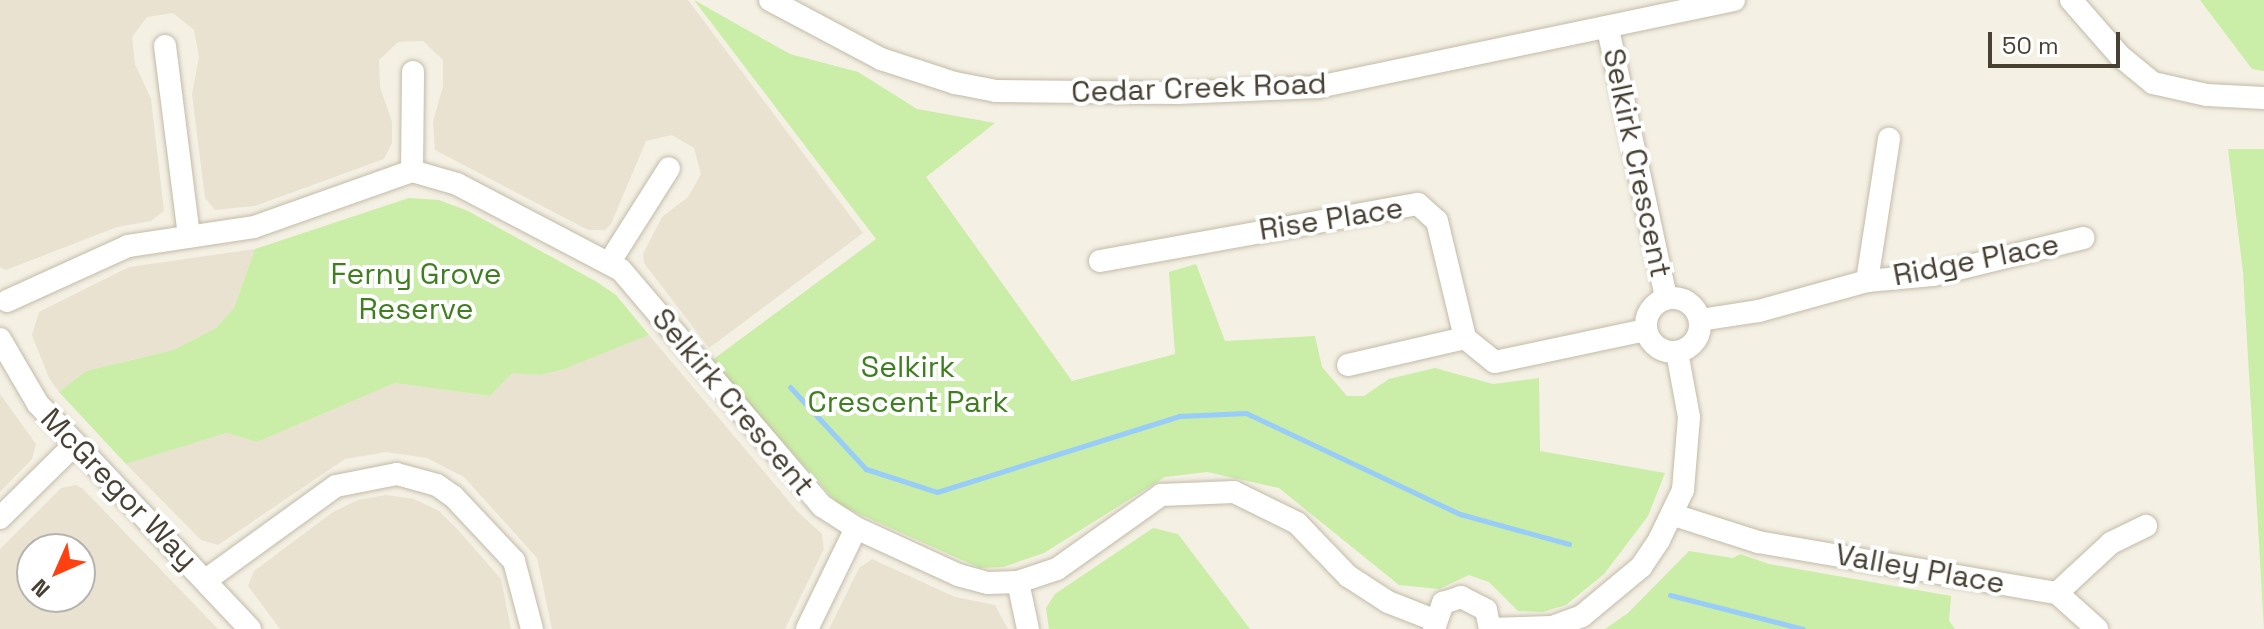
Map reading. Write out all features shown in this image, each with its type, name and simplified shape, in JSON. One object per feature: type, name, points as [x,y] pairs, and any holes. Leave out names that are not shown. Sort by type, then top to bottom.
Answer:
[{"type":"street","name":"Cedar Creek Road","points":[[770,0],[901,67],[996,91],[1047,93],[1318,87],[1608,29],[1734,0]]},
{"type":"street","points":[[2071,0],[2120,56],[2153,83],[2207,95],[2264,98]]},
{"type":"street","name":"Selkirk Crescent","points":[[1608,29],[1666,298]]},
{"type":"street","points":[[165,46],[189,236]]},
{"type":"street","points":[[0,329],[8,318],[3,297],[128,246],[254,227],[412,171],[413,72]]},
{"type":"street","points":[[1867,281],[1889,139]]},
{"type":"street","points":[[609,263],[669,168]]},
{"type":"street","name":"Selkirk Crescent","points":[[412,171],[457,184],[609,263],[631,280],[691,358],[813,497],[856,528],[972,580],[1018,582],[1057,569],[1161,495],[1234,492],[1297,523],[1348,576],[1388,602],[1434,624]]},
{"type":"street","name":"Rise Place","points":[[1100,261],[1418,204],[1437,221],[1465,338]]},
{"type":"street","name":"Ridge Place","points":[[1700,320],[1759,311],[1867,281],[1933,275],[2084,238]]},
{"type":"street","points":[[1666,298],[1688,301],[1700,320],[1695,341],[1677,352],[1653,345],[1646,330],[1649,309],[1666,298]]},
{"type":"street","points":[[1348,365],[1465,338],[1495,362],[1646,330]]},
{"type":"street","name":"McGregor Way","points":[[0,339],[25,386],[74,445],[250,629]]},
{"type":"street","points":[[1434,624],[1443,603],[1461,597],[1486,610],[1490,629],[1552,627],[1582,616],[1641,567],[1674,515],[1683,490],[1689,417],[1677,352]]},
{"type":"street","points":[[0,518],[74,445]]},
{"type":"street","points":[[206,580],[336,486],[397,474],[437,485],[453,496],[514,561],[532,629]]},
{"type":"street","name":"Valley Place","points":[[1674,515],[1758,542],[2057,593]]},
{"type":"street","points":[[2097,629],[2057,593],[2111,543],[2146,526]]},
{"type":"street","points":[[807,629],[856,528]]},
{"type":"street","points":[[1018,582],[1028,629]]},
{"type":"shaded area","points":[[0,0],[688,0],[863,233],[709,348],[644,263],[643,254],[662,217],[688,197],[701,174],[694,148],[672,135],[646,141],[611,224],[605,230],[588,230],[435,150],[433,122],[443,86],[443,60],[423,41],[398,42],[379,60],[380,87],[392,122],[392,143],[384,159],[255,206],[215,210],[205,198],[192,94],[199,57],[194,30],[173,13],[147,17],[132,37],[135,64],[151,99],[164,211],[151,221],[117,227],[6,270],[0,267]]},
{"type":"shaded area","points":[[255,249],[234,308],[216,328],[173,350],[86,371],[59,392],[49,378],[32,335],[39,312],[129,267]]},
{"type":"shaded area","points":[[649,335],[797,511],[822,534],[824,549],[785,629],[552,629],[537,558],[464,477],[427,458],[386,452],[345,459],[218,545],[201,540],[126,464],[227,433],[257,442],[395,383],[490,396],[511,372],[540,375],[562,370]]},
{"type":"shaded area","points":[[0,394],[36,444],[32,459],[0,492]]},
{"type":"shaded area","points":[[76,485],[218,629],[0,629],[0,549],[61,488]]},
{"type":"shaded area","points":[[386,495],[414,499],[439,511],[459,531],[501,579],[511,629],[280,629],[248,586],[254,571],[333,512],[358,500]]},
{"type":"shaded area","points":[[872,559],[955,597],[995,605],[1008,629],[829,629],[859,568]]},
{"type":"green space","name":"Selkirk Crescent Park","points":[[694,0],[790,54],[858,72],[917,109],[995,123],[926,177],[1072,381],[1175,354],[1169,272],[1196,264],[1225,341],[1315,336],[1322,367],[1347,396],[1364,396],[1389,379],[1435,368],[1493,384],[1539,378],[1540,451],[1665,473],[1648,516],[1604,574],[1566,605],[1543,612],[1518,611],[1489,582],[1469,575],[1439,589],[1399,585],[1279,488],[1207,472],[1165,477],[1044,553],[1003,567],[980,568],[839,505],[711,361],[876,239]]},
{"type":"green space","points":[[2200,0],[2264,0],[2264,71],[2252,69]]},
{"type":"green space","points":[[2228,149],[2264,149],[2264,629],[2243,272]]},
{"type":"green space","name":"Ferny Grove Reserve","points":[[409,198],[439,200],[468,211],[597,282],[616,295],[649,335],[562,370],[540,375],[512,373],[490,396],[395,383],[257,442],[227,433],[126,464],[59,392],[86,371],[173,350],[216,328],[234,308],[255,249]]},
{"type":"green space","points":[[1153,528],[1178,534],[1250,629],[1049,629],[1046,608],[1055,594]]},
{"type":"green space","points":[[1689,551],[1733,558],[1740,554],[1769,564],[1951,596],[1949,621],[1955,629],[1605,629],[1628,613]]},
{"type":"waterway","points":[[790,387],[866,469],[937,492],[1180,416],[1246,413],[1460,514],[1569,544]]},
{"type":"waterway","points":[[1670,595],[1803,629]]}]
